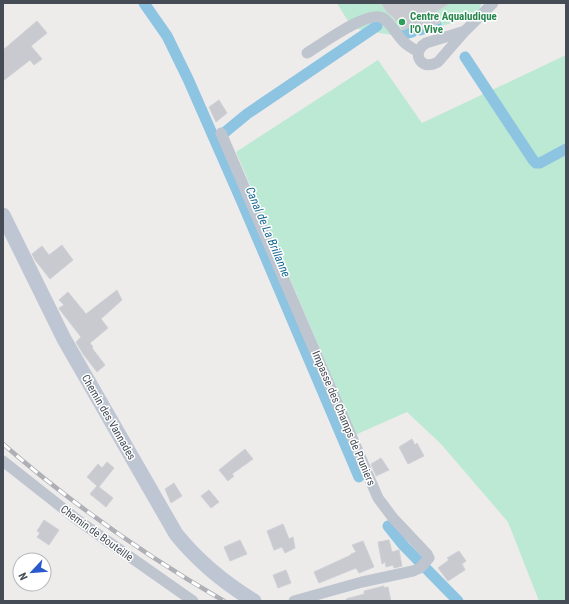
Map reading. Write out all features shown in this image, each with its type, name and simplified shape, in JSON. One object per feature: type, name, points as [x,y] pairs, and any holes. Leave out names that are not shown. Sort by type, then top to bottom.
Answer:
[{"type":"street","points":[[307,53],[360,21],[376,16],[384,19],[403,41],[418,52],[423,64],[427,66],[433,64],[443,56],[464,31],[494,3]]},
{"type":"street","points":[[418,52],[426,43],[464,31]]},
{"type":"street","name":"Impasse des Champs de Pruniers","points":[[221,133],[376,493],[389,513],[429,558],[423,565],[407,572],[362,582],[294,601]]},
{"type":"street","name":"Chemin des Vannades","points":[[3,215],[64,339],[172,527],[182,542],[236,595],[254,601]]},
{"type":"street","name":"Chemin de Bouteille","points":[[3,461],[79,521],[193,601]]},
{"type":"green space","name":"Centre Aqualudique l'O Vive","points":[[337,3],[482,3],[476,16],[403,37],[352,28]]},
{"type":"green space","points":[[566,55],[566,601],[539,601],[508,522],[441,444],[407,412],[355,435],[236,152],[378,60],[422,123]]},
{"type":"building","points":[[381,3],[450,3],[434,13],[440,23],[419,30],[416,24],[403,30]]},
{"type":"building","points":[[37,21],[47,33],[31,46],[42,59],[34,65],[30,60],[3,81],[3,50]]},
{"type":"building","points":[[219,100],[227,113],[216,122],[209,107]]},
{"type":"building","points":[[62,245],[73,260],[50,279],[32,254],[42,246],[49,255]]},
{"type":"building","points":[[117,290],[122,300],[101,319],[108,328],[90,343],[105,365],[97,372],[76,342],[81,337],[60,310],[59,308],[64,305],[59,300],[68,292],[86,314]]},
{"type":"building","points":[[412,439],[415,445],[417,443],[424,456],[408,464],[399,447]]},
{"type":"building","points":[[245,449],[253,459],[232,474],[234,476],[228,481],[219,470]]},
{"type":"building","points":[[381,458],[389,470],[376,476],[371,464]]},
{"type":"building","points":[[107,462],[114,468],[99,487],[113,498],[106,507],[90,494],[97,486],[87,477],[98,464],[102,468]]},
{"type":"building","points":[[174,483],[182,496],[171,503],[165,489]]},
{"type":"building","points":[[209,490],[219,502],[211,508],[201,496]]},
{"type":"building","points":[[44,520],[59,530],[49,545],[37,537],[40,533],[37,531]]},
{"type":"building","points":[[283,524],[289,539],[293,537],[295,548],[285,553],[282,547],[274,550],[267,531]]},
{"type":"building","points":[[240,540],[247,554],[230,561],[224,547]]},
{"type":"building","points":[[389,540],[392,552],[399,550],[402,566],[394,568],[393,565],[386,567],[385,562],[382,564],[378,542]]},
{"type":"building","points":[[363,541],[374,567],[359,573],[356,568],[319,583],[314,572],[356,552],[352,545]]},
{"type":"building","points":[[459,551],[466,561],[462,564],[465,570],[448,581],[438,568],[449,560],[447,558]]},
{"type":"building","points":[[286,570],[291,583],[278,588],[273,575]]},
{"type":"building","points":[[384,586],[384,588],[388,587],[391,601],[347,601],[346,599],[364,594],[364,591]]},
{"type":"waterway","name":"Canal de La Brillanne","points":[[144,3],[167,36],[188,79],[359,477]]},
{"type":"waterway","name":"Canal de La Brillanne","points":[[420,30],[436,25]]},
{"type":"waterway","name":"Canal de La Brillanne","points":[[224,133],[247,114],[377,26]]},
{"type":"waterway","name":"Canal de La Brillanne","points":[[405,34],[412,32]]},
{"type":"waterway","name":"Canal de La Brillanne","points":[[465,57],[536,163],[540,163],[566,149]]},
{"type":"waterway","name":"Canal de La Brillanne","points":[[388,526],[404,546],[458,601]]},
{"type":"railway","points":[[3,444],[55,487],[110,528],[166,566],[224,601]]},
{"type":"place","name":"Centre Aqualudique l'O Vive","points":[[402,22]]}]
